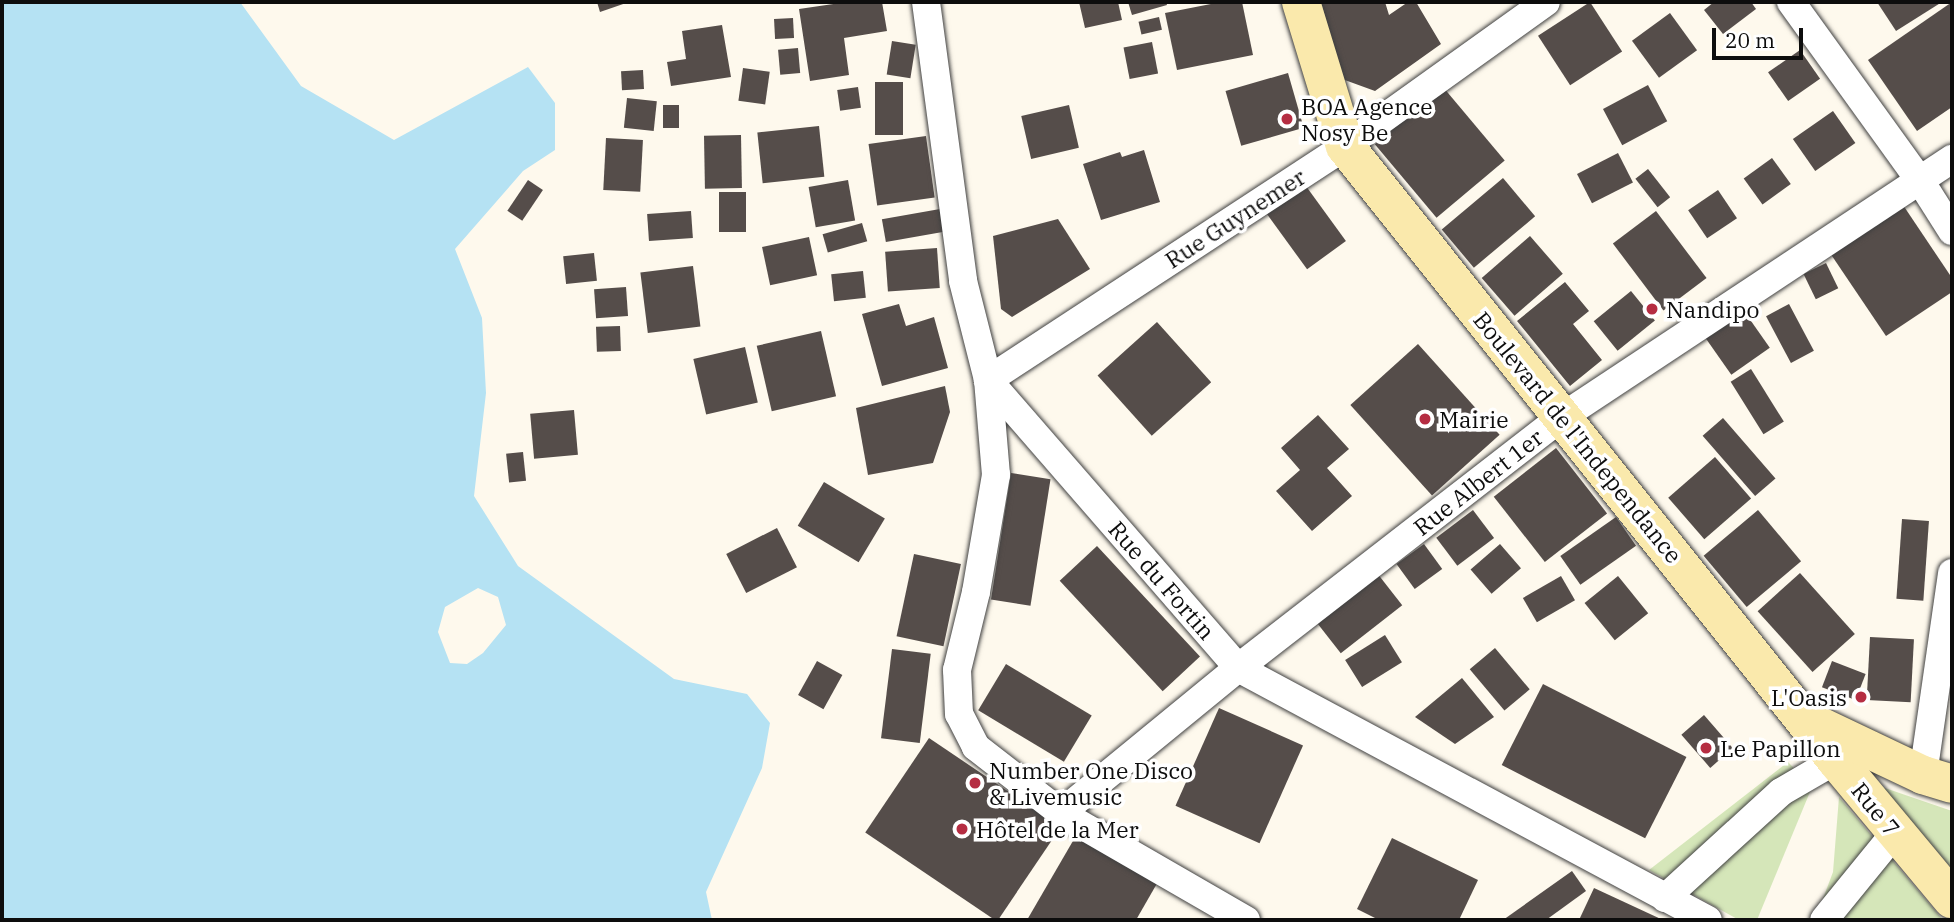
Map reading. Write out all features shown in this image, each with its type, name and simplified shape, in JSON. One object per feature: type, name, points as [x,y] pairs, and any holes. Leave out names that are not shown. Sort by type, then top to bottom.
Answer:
[{"type":"main road","name":"Boulevard de l'Independance","points":[[1301,2],[1345,146],[1801,718],[1938,779]]},
{"type":"main road","name":"Rue 7","points":[[1801,718],[1952,899]]},
{"type":"street","name":"Rue du Fortin","points":[[926,2],[963,281],[988,380],[1238,668],[1708,920]]},
{"type":"street","name":"Rue Guynemer","points":[[988,380],[1345,146],[1546,2]]},
{"type":"street","points":[[1791,2],[1921,182],[1952,231]]},
{"type":"street","name":"Rue Albert 1er","points":[[1061,813],[1238,668],[1562,417],[1952,159]]},
{"type":"street","points":[[988,380],[996,475],[976,592],[957,670],[958,714],[976,747],[1061,813],[1246,920]]},
{"type":"street","points":[[1938,779],[1952,573]]},
{"type":"street","points":[[1665,898],[1781,792],[1836,760]]},
{"type":"street","points":[[1824,920],[1895,833]]},
{"type":"green space","points":[[1788,762],[1812,787],[1757,920],[1739,920],[1649,870]]},
{"type":"green space","points":[[1882,787],[1952,811],[1952,869]]},
{"type":"green space","points":[[1839,797],[1943,920],[1815,920],[1833,872]]},
{"type":"water","points":[[2,2],[240,2],[301,86],[394,140],[528,67],[555,103],[555,150],[523,171],[455,249],[482,318],[486,393],[474,496],[518,566],[674,679],[747,694],[770,723],[762,768],[706,892],[712,920],[2,920]],"holes":[[[478,588],[498,597],[506,625],[483,653],[467,664],[450,663],[438,632],[445,607]]]},
{"type":"building","points":[[597,2],[629,2],[600,12]]},
{"type":"building","points":[[847,2],[882,2],[887,31],[844,38],[849,75],[810,81],[799,9]]},
{"type":"building","points":[[1079,2],[1118,2],[1122,20],[1085,28]]},
{"type":"building","points":[[1128,2],[1166,2],[1167,5],[1132,15]]},
{"type":"building","points":[[1221,2],[1242,2],[1253,55],[1177,70],[1165,13]]},
{"type":"building","points":[[1321,2],[1385,2],[1389,15],[1408,2],[1416,2],[1441,44],[1375,91],[1342,79]]},
{"type":"building","points":[[1590,2],[1622,51],[1570,85],[1538,36]]},
{"type":"building","points":[[1714,2],[1751,2],[1756,9],[1723,34],[1704,10]]},
{"type":"building","points":[[1877,2],[1942,2],[1896,31]]},
{"type":"building","points":[[1952,2],[1952,107],[1917,131],[1868,60]]},
{"type":"building","points":[[1670,13],[1697,50],[1659,78],[1632,41]]},
{"type":"building","points":[[1159,17],[1162,30],[1141,34],[1139,22]]},
{"type":"building","points":[[793,18],[794,38],[775,39],[774,19]]},
{"type":"building","points":[[722,25],[731,77],[671,86],[667,62],[686,59],[682,31]]},
{"type":"building","points":[[892,41],[916,45],[910,78],[887,75]]},
{"type":"building","points":[[1152,42],[1158,73],[1130,79],[1124,48]]},
{"type":"building","points":[[798,48],[800,73],[780,75],[778,50]]},
{"type":"building","points":[[1800,50],[1820,79],[1788,101],[1768,72]]},
{"type":"building","points":[[743,68],[770,72],[765,104],[738,101]]},
{"type":"building","points":[[643,70],[644,89],[622,90],[621,71]]},
{"type":"building","points":[[1288,73],[1304,128],[1241,146],[1226,91]]},
{"type":"building","points":[[875,82],[903,82],[903,135],[875,135]]},
{"type":"building","points":[[1648,85],[1667,121],[1622,145],[1603,109]]},
{"type":"building","points":[[858,87],[861,108],[840,111],[837,90]]},
{"type":"building","points":[[1443,87],[1505,161],[1437,218],[1375,144]]},
{"type":"building","points":[[627,98],[657,101],[654,131],[624,128]]},
{"type":"building","points":[[663,105],[679,105],[679,128],[663,128]]},
{"type":"building","points":[[1069,105],[1079,148],[1031,159],[1021,116]]},
{"type":"building","points":[[1833,111],[1855,143],[1815,171],[1793,139]]},
{"type":"building","points":[[819,126],[824,177],[763,183],[757,132]]},
{"type":"building","points":[[741,135],[742,188],[705,189],[704,136]]},
{"type":"building","points":[[926,136],[935,197],[877,205],[869,144]]},
{"type":"building","points":[[606,138],[643,140],[640,192],[603,190]]},
{"type":"building","points":[[1144,150],[1160,202],[1101,220],[1083,164],[1120,152],[1122,157]]},
{"type":"building","points":[[1618,153],[1633,182],[1592,203],[1577,174]]},
{"type":"building","points":[[1772,158],[1791,184],[1762,204],[1744,179]]},
{"type":"building","points":[[1648,169],[1670,197],[1658,207],[1635,179]]},
{"type":"building","points":[[1503,178],[1535,216],[1474,268],[1442,229]]},
{"type":"building","points":[[528,180],[543,190],[522,221],[507,211]]},
{"type":"building","points":[[848,180],[855,220],[816,227],[809,187]]},
{"type":"building","points":[[1303,182],[1346,241],[1307,269],[1264,210]]},
{"type":"building","points":[[1718,190],[1737,218],[1707,238],[1688,210]]},
{"type":"building","points":[[719,192],[746,192],[746,232],[719,232]]},
{"type":"building","points":[[1903,205],[1952,278],[1952,292],[1886,336],[1830,253]]},
{"type":"building","points":[[940,209],[944,232],[886,242],[882,219]]},
{"type":"building","points":[[691,211],[693,238],[649,241],[647,214]]},
{"type":"building","points":[[1656,211],[1707,278],[1663,311],[1613,243]]},
{"type":"building","points":[[1058,219],[1090,269],[1012,317],[1001,309],[993,236]]},
{"type":"building","points":[[862,223],[867,241],[828,253],[823,234]]},
{"type":"building","points":[[1530,236],[1563,274],[1515,316],[1482,278]]},
{"type":"building","points":[[809,237],[817,275],[770,285],[762,247]]},
{"type":"building","points":[[937,248],[940,288],[888,292],[885,252]]},
{"type":"building","points":[[594,253],[597,281],[566,284],[563,256]]},
{"type":"building","points":[[1826,263],[1838,288],[1816,299],[1804,274]]},
{"type":"building","points":[[693,266],[700,327],[648,333],[640,272]]},
{"type":"building","points":[[863,271],[866,298],[834,301],[831,274]]},
{"type":"building","points":[[1565,282],[1589,311],[1573,324],[1602,360],[1570,386],[1517,321]]},
{"type":"building","points":[[626,287],[628,316],[596,318],[594,289]]},
{"type":"building","points":[[1631,291],[1655,321],[1618,351],[1594,321]]},
{"type":"building","points":[[899,304],[906,326],[934,317],[948,368],[882,386],[862,314]]},
{"type":"building","points":[[1789,304],[1814,351],[1791,363],[1766,316]]},
{"type":"building","points":[[1744,311],[1770,348],[1731,375],[1705,338]]},
{"type":"building","points":[[1157,322],[1211,382],[1152,436],[1098,376]]},
{"type":"building","points":[[620,326],[621,351],[597,352],[596,327]]},
{"type":"building","points":[[821,331],[836,396],[772,411],[757,346]]},
{"type":"building","name":"Mairie","points":[[1418,344],[1500,435],[1432,496],[1350,405]]},
{"type":"building","points":[[745,347],[758,403],[706,414],[693,359]]},
{"type":"building","points":[[1751,369],[1784,422],[1764,434],[1731,382]]},
{"type":"building","points":[[945,386],[950,412],[933,463],[868,475],[856,408]]},
{"type":"building","points":[[574,410],[578,455],[534,459],[530,414]]},
{"type":"building","points":[[1318,415],[1349,449],[1327,468],[1352,496],[1312,531],[1276,491],[1300,470],[1281,448]]},
{"type":"building","points":[[1723,418],[1775,478],[1755,496],[1703,436]]},
{"type":"building","points":[[1556,448],[1607,513],[1545,562],[1494,497]]},
{"type":"building","points":[[523,452],[526,481],[509,483],[506,454]]},
{"type":"building","points":[[1715,457],[1751,499],[1704,539],[1668,498]]},
{"type":"building","points":[[1011,473],[1051,479],[1030,606],[991,599]]},
{"type":"building","points":[[824,482],[885,519],[859,562],[798,526]]},
{"type":"building","points":[[1473,510],[1494,538],[1457,566],[1436,538]]},
{"type":"building","points":[[1758,510],[1801,561],[1747,607],[1704,556]]},
{"type":"building","points":[[1616,517],[1636,546],[1580,585],[1560,556]]},
{"type":"building","points":[[1902,519],[1929,521],[1923,601],[1896,599]]},
{"type":"building","points":[[777,528],[797,567],[746,593],[726,554]]},
{"type":"building","points":[[1424,544],[1442,569],[1415,589],[1396,564]]},
{"type":"building","points":[[1500,544],[1521,568],[1492,594],[1471,570]]},
{"type":"building","points":[[1097,546],[1200,656],[1163,691],[1060,581]]},
{"type":"building","points":[[914,554],[961,564],[943,646],[897,636]]},
{"type":"building","points":[[1377,573],[1402,605],[1341,653],[1316,621]]},
{"type":"building","points":[[1800,573],[1855,634],[1813,672],[1758,611]]},
{"type":"building","points":[[1561,576],[1575,600],[1537,622],[1523,598]]},
{"type":"building","points":[[1618,576],[1648,613],[1615,640],[1585,603]]},
{"type":"building","points":[[1385,635],[1402,662],[1362,687],[1345,660]]},
{"type":"building","points":[[1870,637],[1914,639],[1911,702],[1867,700]]},
{"type":"building","points":[[1495,648],[1530,689],[1504,711],[1470,669]]},
{"type":"building","points":[[892,649],[931,654],[920,743],[881,738]]},
{"type":"building","points":[[817,661],[842,675],[823,709],[798,695]]},
{"type":"building","points":[[1832,661],[1866,674],[1856,700],[1822,687]]},
{"type":"building","points":[[1006,664],[1092,716],[1064,762],[978,710]]},
{"type":"building","points":[[1462,678],[1494,717],[1455,744],[1415,717]]},
{"type":"building","points":[[1543,684],[1686,757],[1645,838],[1502,765]]},
{"type":"building","points":[[1219,708],[1303,745],[1260,843],[1175,806]]},
{"type":"building","points":[[1704,715],[1733,748],[1710,768],[1681,735]]},
{"type":"building","name":"Hôtel de la Mer","points":[[929,738],[1061,827],[998,920],[865,833]]},
{"type":"building","points":[[1077,834],[1159,880],[1136,920],[1027,920]]},
{"type":"building","points":[[1392,838],[1478,880],[1459,920],[1379,920],[1357,909]]},
{"type":"building","points":[[1572,871],[1586,891],[1546,920],[1503,920]]},
{"type":"building","points":[[1594,888],[1663,920],[1579,920]]},
{"type":"place","name":"BOA Agence Nosy Be","points":[[1287,119]]},
{"type":"place","name":"Nandipo","points":[[1652,309]]},
{"type":"place","name":"Mairie","points":[[1425,419]]},
{"type":"place","name":"L'Oasis","points":[[1861,697]]},
{"type":"place","name":"Le Papillon","points":[[1706,748]]},
{"type":"place","name":"Number One Disco & Livemusic","points":[[975,783]]},
{"type":"place","name":"Hôtel de la Mer","points":[[962,829]]}]
